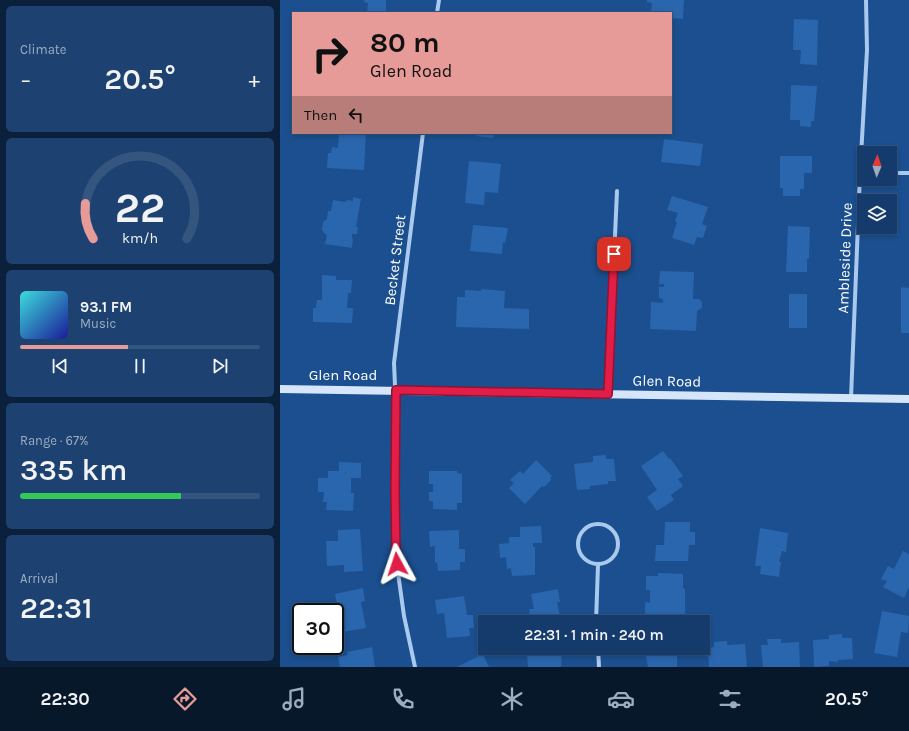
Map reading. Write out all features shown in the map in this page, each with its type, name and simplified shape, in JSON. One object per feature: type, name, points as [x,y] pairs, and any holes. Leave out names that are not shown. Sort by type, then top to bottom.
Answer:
[{"type":"main road","name":"Glen Road","points":[[280,389],[909,399]]},
{"type":"street","points":[[437,12],[439,0]]},
{"type":"street","name":"Ambleside Drive","points":[[863,146],[867,50],[866,0]]},
{"type":"street","name":"Becket Street","points":[[415,667],[404,616],[396,551],[396,390],[394,363],[422,134]]},
{"type":"street","points":[[897,173],[909,173]]},
{"type":"street","name":"Ambleside Drive","points":[[851,398],[861,186]]},
{"type":"street","points":[[608,394],[617,191]]},
{"type":"street","points":[[598,523],[607,526],[614,531],[618,540],[618,549],[614,557],[607,563],[598,565],[589,563],[582,557],[578,549],[578,540],[582,531],[589,526],[598,523]]},
{"type":"street","points":[[596,615],[598,565]]},
{"type":"street","points":[[598,655],[599,667]]},
{"type":"building","points":[[364,0],[386,0],[386,12],[367,12],[368,3],[364,2]]},
{"type":"building","points":[[647,0],[684,0],[683,19],[672,18],[672,12],[651,12],[652,3],[647,2]]},
{"type":"building","points":[[794,19],[818,20],[817,65],[800,64],[801,50],[793,50]]},
{"type":"building","points":[[791,85],[817,86],[814,121],[811,121],[811,127],[800,126],[800,120],[790,120]]},
{"type":"building","points":[[339,134],[366,134],[364,170],[327,168],[328,153],[331,153],[332,147],[338,148]]},
{"type":"building","points":[[477,134],[494,134],[493,138],[476,136]]},
{"type":"building","points":[[664,139],[703,144],[700,166],[661,162]]},
{"type":"building","points":[[780,156],[812,156],[812,173],[804,173],[804,189],[800,189],[800,196],[783,196],[783,188],[780,188]]},
{"type":"building","points":[[469,161],[501,164],[498,193],[485,192],[484,205],[465,203]]},
{"type":"building","points":[[672,196],[708,207],[702,224],[707,226],[703,238],[697,237],[694,245],[672,238],[678,213],[667,210]]},
{"type":"building","points":[[353,197],[361,199],[356,227],[358,227],[357,234],[352,234],[352,248],[325,244],[327,235],[322,230],[323,222],[327,219],[328,211],[331,211],[333,200],[345,202],[347,200],[353,201]]},
{"type":"building","points":[[473,225],[508,228],[505,243],[503,242],[502,254],[470,251]]},
{"type":"building","points":[[788,226],[810,227],[807,272],[786,272]]},
{"type":"building","points":[[660,271],[694,272],[693,299],[699,299],[702,302],[702,308],[697,311],[696,331],[650,329],[651,302],[663,303],[663,299],[659,298],[659,287],[664,287],[664,284],[659,284]]},
{"type":"building","points":[[322,275],[336,276],[336,280],[352,280],[351,293],[348,293],[347,308],[353,308],[352,323],[313,322],[313,308],[316,308],[317,300],[322,300]]},
{"type":"building","points":[[901,287],[909,288],[909,333],[901,333]]},
{"type":"building","points":[[481,289],[505,291],[504,308],[529,309],[529,329],[456,327],[457,297],[465,297],[465,290],[481,291]]},
{"type":"building","points":[[789,294],[807,294],[807,328],[789,328]]},
{"type":"building","points":[[663,451],[683,476],[678,479],[683,486],[671,495],[674,500],[657,511],[647,497],[657,490],[641,466]]},
{"type":"building","points":[[606,455],[606,459],[614,459],[616,481],[608,481],[608,484],[590,486],[590,489],[577,490],[574,464],[593,462],[593,456]]},
{"type":"building","points":[[536,460],[552,476],[550,478],[551,480],[544,487],[542,486],[525,504],[509,488],[514,483],[510,480],[520,471],[523,474]]},
{"type":"building","points":[[339,462],[361,463],[361,478],[351,478],[351,493],[354,493],[353,511],[326,510],[327,502],[323,502],[324,492],[318,492],[318,478],[328,478],[328,471],[339,471]]},
{"type":"building","points":[[429,471],[457,471],[457,473],[462,474],[462,503],[457,503],[457,510],[433,509],[433,501],[429,501],[429,492],[433,492],[433,484],[429,484]]},
{"type":"building","points":[[665,522],[690,522],[690,532],[695,532],[695,545],[689,545],[688,561],[655,561],[656,545],[664,545]]},
{"type":"building","points":[[541,526],[542,543],[533,543],[533,547],[535,547],[535,575],[512,576],[511,568],[507,569],[506,557],[500,558],[499,544],[509,543],[509,537],[520,537],[520,527]]},
{"type":"building","points":[[760,528],[788,533],[786,552],[782,551],[779,562],[781,562],[779,577],[760,574],[761,566],[755,566]]},
{"type":"building","points":[[360,529],[363,571],[344,572],[344,565],[327,566],[326,541],[338,541],[338,530]]},
{"type":"building","points":[[459,530],[459,549],[465,549],[465,562],[460,562],[460,570],[438,571],[437,562],[435,563],[435,546],[430,547],[429,531]]},
{"type":"building","points":[[903,551],[909,554],[909,587],[904,598],[883,587],[887,581],[881,579],[888,566],[894,569]]},
{"type":"building","points":[[658,573],[683,574],[683,588],[685,589],[685,615],[645,615],[645,602],[650,603],[650,590],[646,590],[646,576],[658,576]]},
{"type":"building","points":[[363,588],[365,601],[361,602],[366,628],[344,632],[344,603],[337,603],[335,594]]},
{"type":"building","points":[[558,589],[560,602],[557,602],[560,615],[530,615],[529,609],[534,609],[531,594]]},
{"type":"building","points":[[464,596],[467,615],[473,615],[474,628],[469,628],[470,636],[447,638],[444,613],[437,614],[435,600]]},
{"type":"building","points":[[882,611],[909,616],[908,633],[901,632],[897,657],[874,653]]},
{"type":"building","points":[[842,634],[842,638],[852,638],[853,659],[838,660],[838,662],[829,661],[829,666],[814,667],[813,640],[829,639],[829,635]]},
{"type":"building","points":[[767,639],[781,639],[781,643],[799,642],[800,667],[763,667],[761,645],[768,645]]},
{"type":"building","points":[[727,641],[727,645],[745,644],[747,667],[709,667],[708,655],[710,655],[710,648],[714,647],[714,642]]},
{"type":"building","points":[[372,647],[375,667],[340,667],[338,657],[348,655],[347,652]]},
{"type":"building","points":[[483,655],[489,667],[457,667]]},
{"type":"building","points":[[527,655],[562,655],[561,667],[528,667]]},
{"type":"building","points":[[646,655],[677,655],[677,667],[648,667]]},
{"type":"route","points":[[397,564],[395,492],[396,390],[608,394],[614,254]]}]
